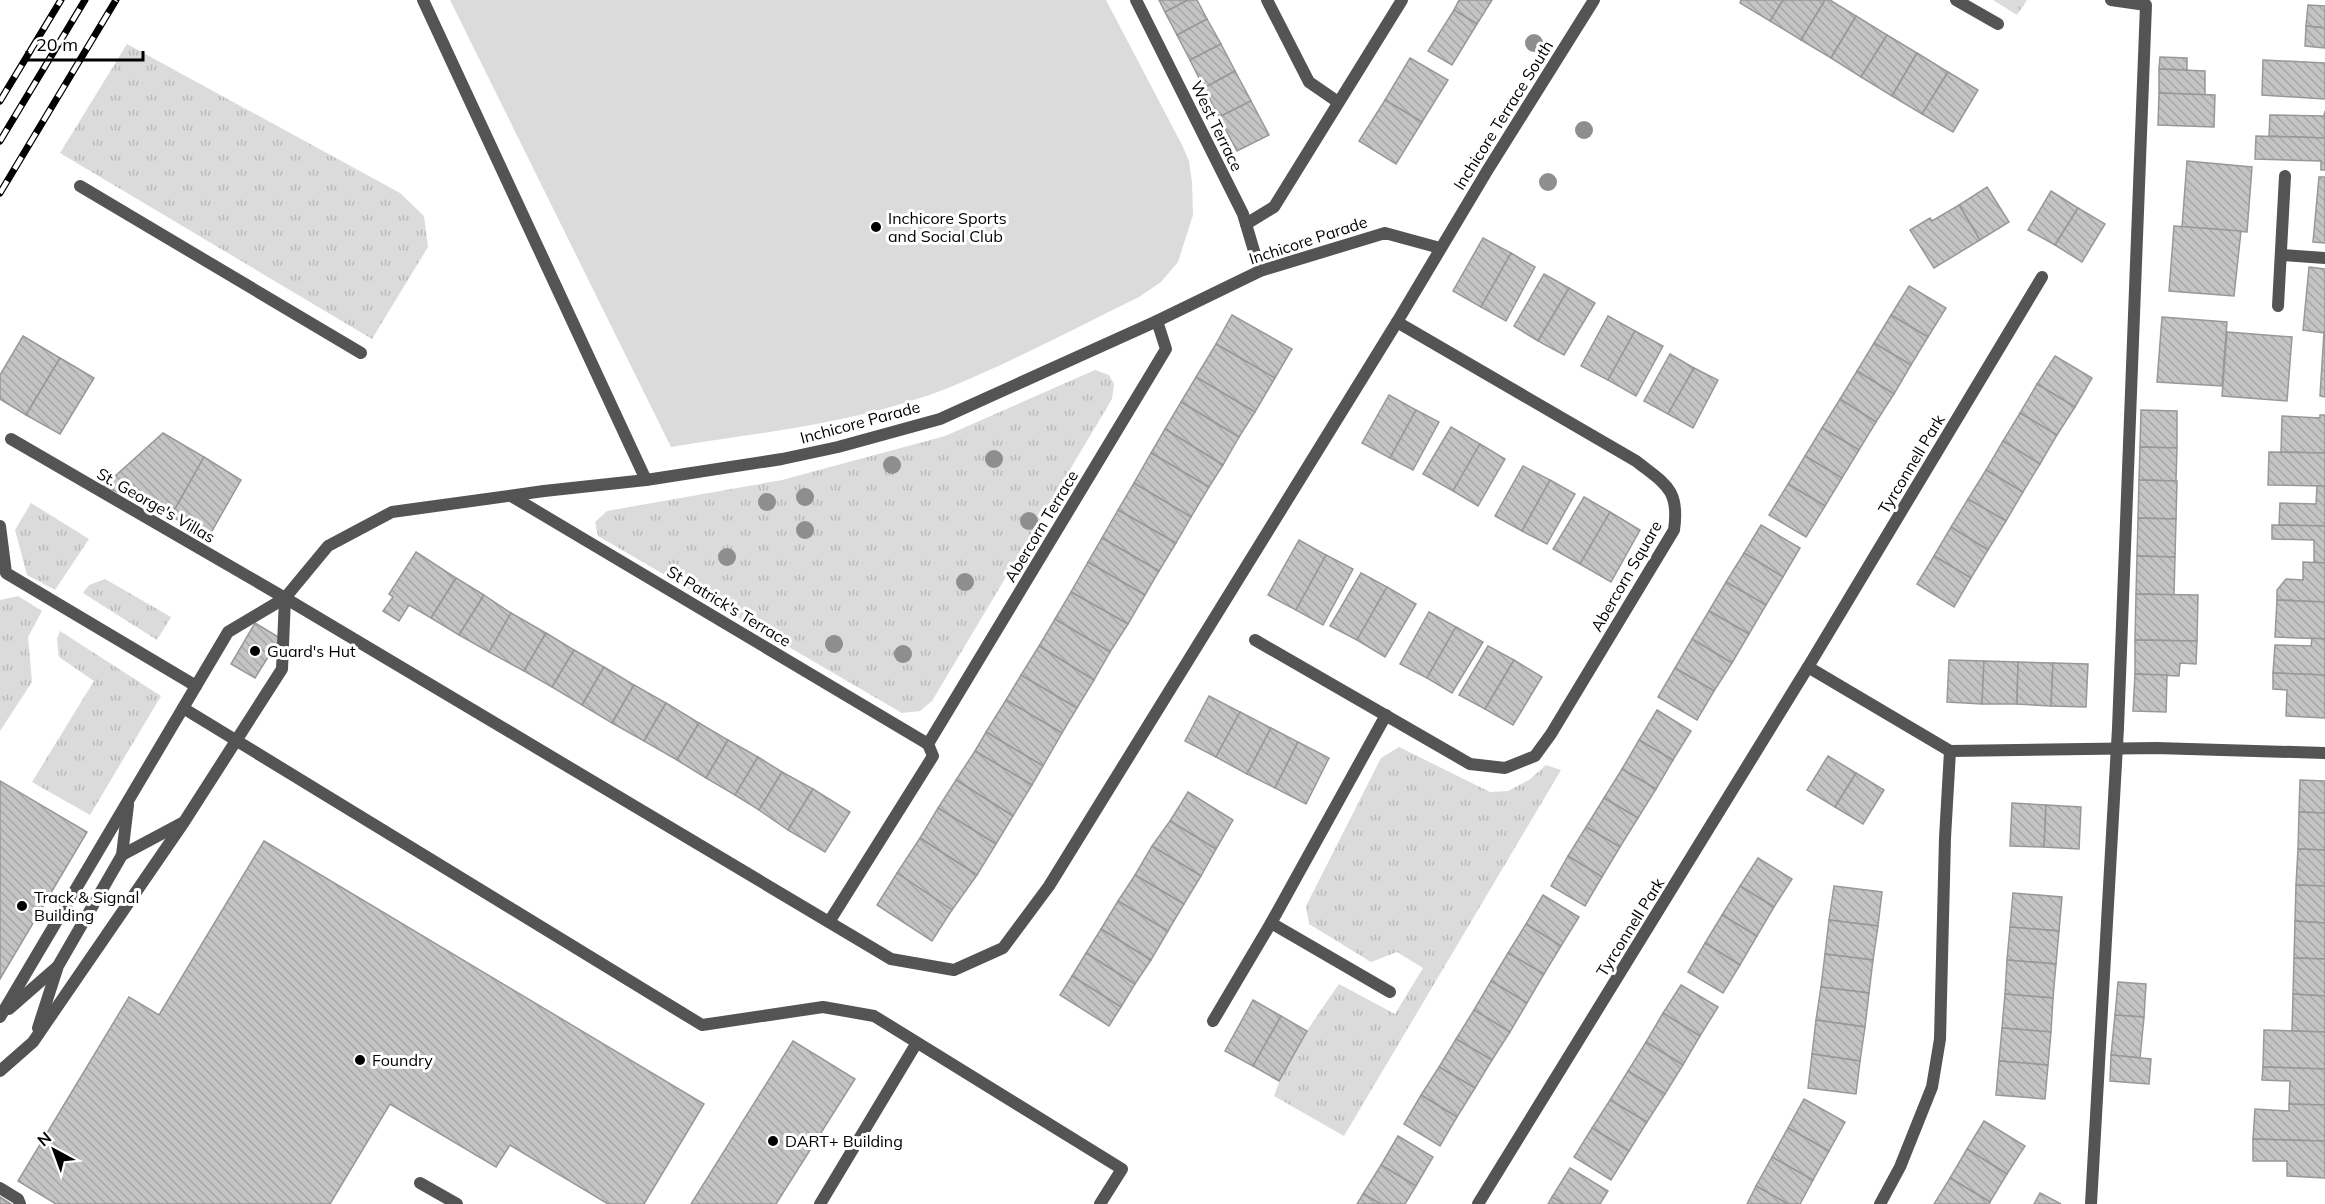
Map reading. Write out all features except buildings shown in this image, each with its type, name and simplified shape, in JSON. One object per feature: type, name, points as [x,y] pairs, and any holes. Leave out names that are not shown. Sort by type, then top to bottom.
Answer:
[{"type":"street","points":[[423,0],[646,480]]},
{"type":"street","name":"West Terrace","points":[[1136,0],[1246,224],[1260,271]]},
{"type":"street","points":[[1267,0],[1308,82],[1338,102]]},
{"type":"street","points":[[1246,224],[1274,207],[1402,0]]},
{"type":"street","name":"Inchicore Terrace South","points":[[1440,248],[1594,0]]},
{"type":"street","points":[[1956,0],[1998,24]]},
{"type":"street","points":[[2091,1204],[2116,748],[2146,5],[2111,0]]},
{"type":"street","points":[[2278,306],[2285,176]]},
{"type":"street","points":[[81,186],[361,353]]},
{"type":"street","name":"Inchicore Parade","points":[[0,1017],[228,632],[285,598],[328,546],[392,512],[543,491],[646,480],[782,459],[838,447],[940,419],[1157,321],[1260,271],[1385,233],[1440,248]]},
{"type":"street","points":[[1397,322],[1440,248]]},
{"type":"street","points":[[2281,255],[2325,258]]},
{"type":"street","name":"Tyrconnell Park","points":[[1479,1204],[1808,667],[2042,277]]},
{"type":"street","name":"Abercorn Terrace","points":[[928,744],[1166,349],[1157,321]]},
{"type":"street","name":"Abercorn Square","points":[[1255,640],[1470,764],[1505,768],[1535,756],[1551,734],[1674,530],[1677,510],[1668,487],[1636,461],[1397,322]]},
{"type":"street","name":"St. George's Villas","points":[[11,439],[285,598],[891,959],[954,970],[1003,948],[1049,886],[1397,322]]},
{"type":"street","name":"St Patrick's Terrace","points":[[513,496],[928,744]]},
{"type":"street","points":[[0,526],[6,573],[196,687]]},
{"type":"street","points":[[0,1071],[33,1042],[184,822],[235,739],[282,669],[285,598]]},
{"type":"street","points":[[1808,667],[1950,751],[2116,748],[2325,753]]},
{"type":"street","points":[[183,708],[702,1025],[823,1008],[874,1016],[1122,1169],[1100,1204]]},
{"type":"street","points":[[1213,1021],[1271,923],[1386,715]]},
{"type":"street","points":[[829,922],[933,756],[928,744]]},
{"type":"street","points":[[1880,1204],[1900,1167],[1932,1087],[1940,1040],[1950,751]]},
{"type":"street","points":[[33,1042],[58,966],[122,855],[128,801]]},
{"type":"street","points":[[122,855],[184,822]]},
{"type":"street","points":[[1271,923],[1390,992]]},
{"type":"street","points":[[0,1017],[58,966]]},
{"type":"street","points":[[820,1204],[916,1044]]},
{"type":"street","points":[[420,1183],[457,1204]]},
{"type":"street","points":[[0,1188],[18,1199],[20,1204]]},
{"type":"green space","name":"Inchicore Sports and Social Club","points":[[450,0],[1106,0],[1189,161],[1193,215],[1178,262],[1161,282],[1139,297],[953,386],[885,409],[849,417],[778,431],[671,447]]},
{"type":"green space","points":[[1993,0],[2027,0],[2017,15]]},
{"type":"green space","points":[[127,44],[400,193],[424,216],[428,247],[372,339],[60,153]]},
{"type":"green space","points":[[1095,370],[1109,375],[1114,384],[1112,399],[932,701],[920,711],[902,713],[598,536],[595,522],[607,511],[782,480],[945,436]]},
{"type":"green space","points":[[31,503],[89,539],[55,590],[27,575],[15,530]]},
{"type":"green space","points":[[105,579],[171,617],[157,640],[83,593],[89,585]]},
{"type":"green space","points":[[18,596],[42,611],[28,637],[32,682],[0,731],[0,600]]},
{"type":"green space","points":[[60,631],[161,696],[90,815],[32,782],[94,681],[59,657],[57,639]]},
{"type":"green space","points":[[1399,747],[1490,792],[1508,791],[1529,780],[1546,765],[1561,770],[1344,1136],[1274,1096],[1294,1052],[1339,984],[1395,1014],[1423,968],[1397,952],[1371,962],[1309,924],[1306,906],[1381,758]]},
{"type":"railway","points":[[0,101],[61,0]]},
{"type":"railway","points":[[0,141],[85,0]]},
{"type":"railway","points":[[0,193],[116,0]]},
{"type":"place","name":"Inchicore Sports and Social Club","points":[[876,227]]},
{"type":"place","name":"Guard's Hut","points":[[255,651]]},
{"type":"place","name":"Track & Signal Building","points":[[22,906]]},
{"type":"place","name":"Foundry","points":[[360,1060]]},
{"type":"place","name":"DART+ Building","points":[[773,1141]]}]
